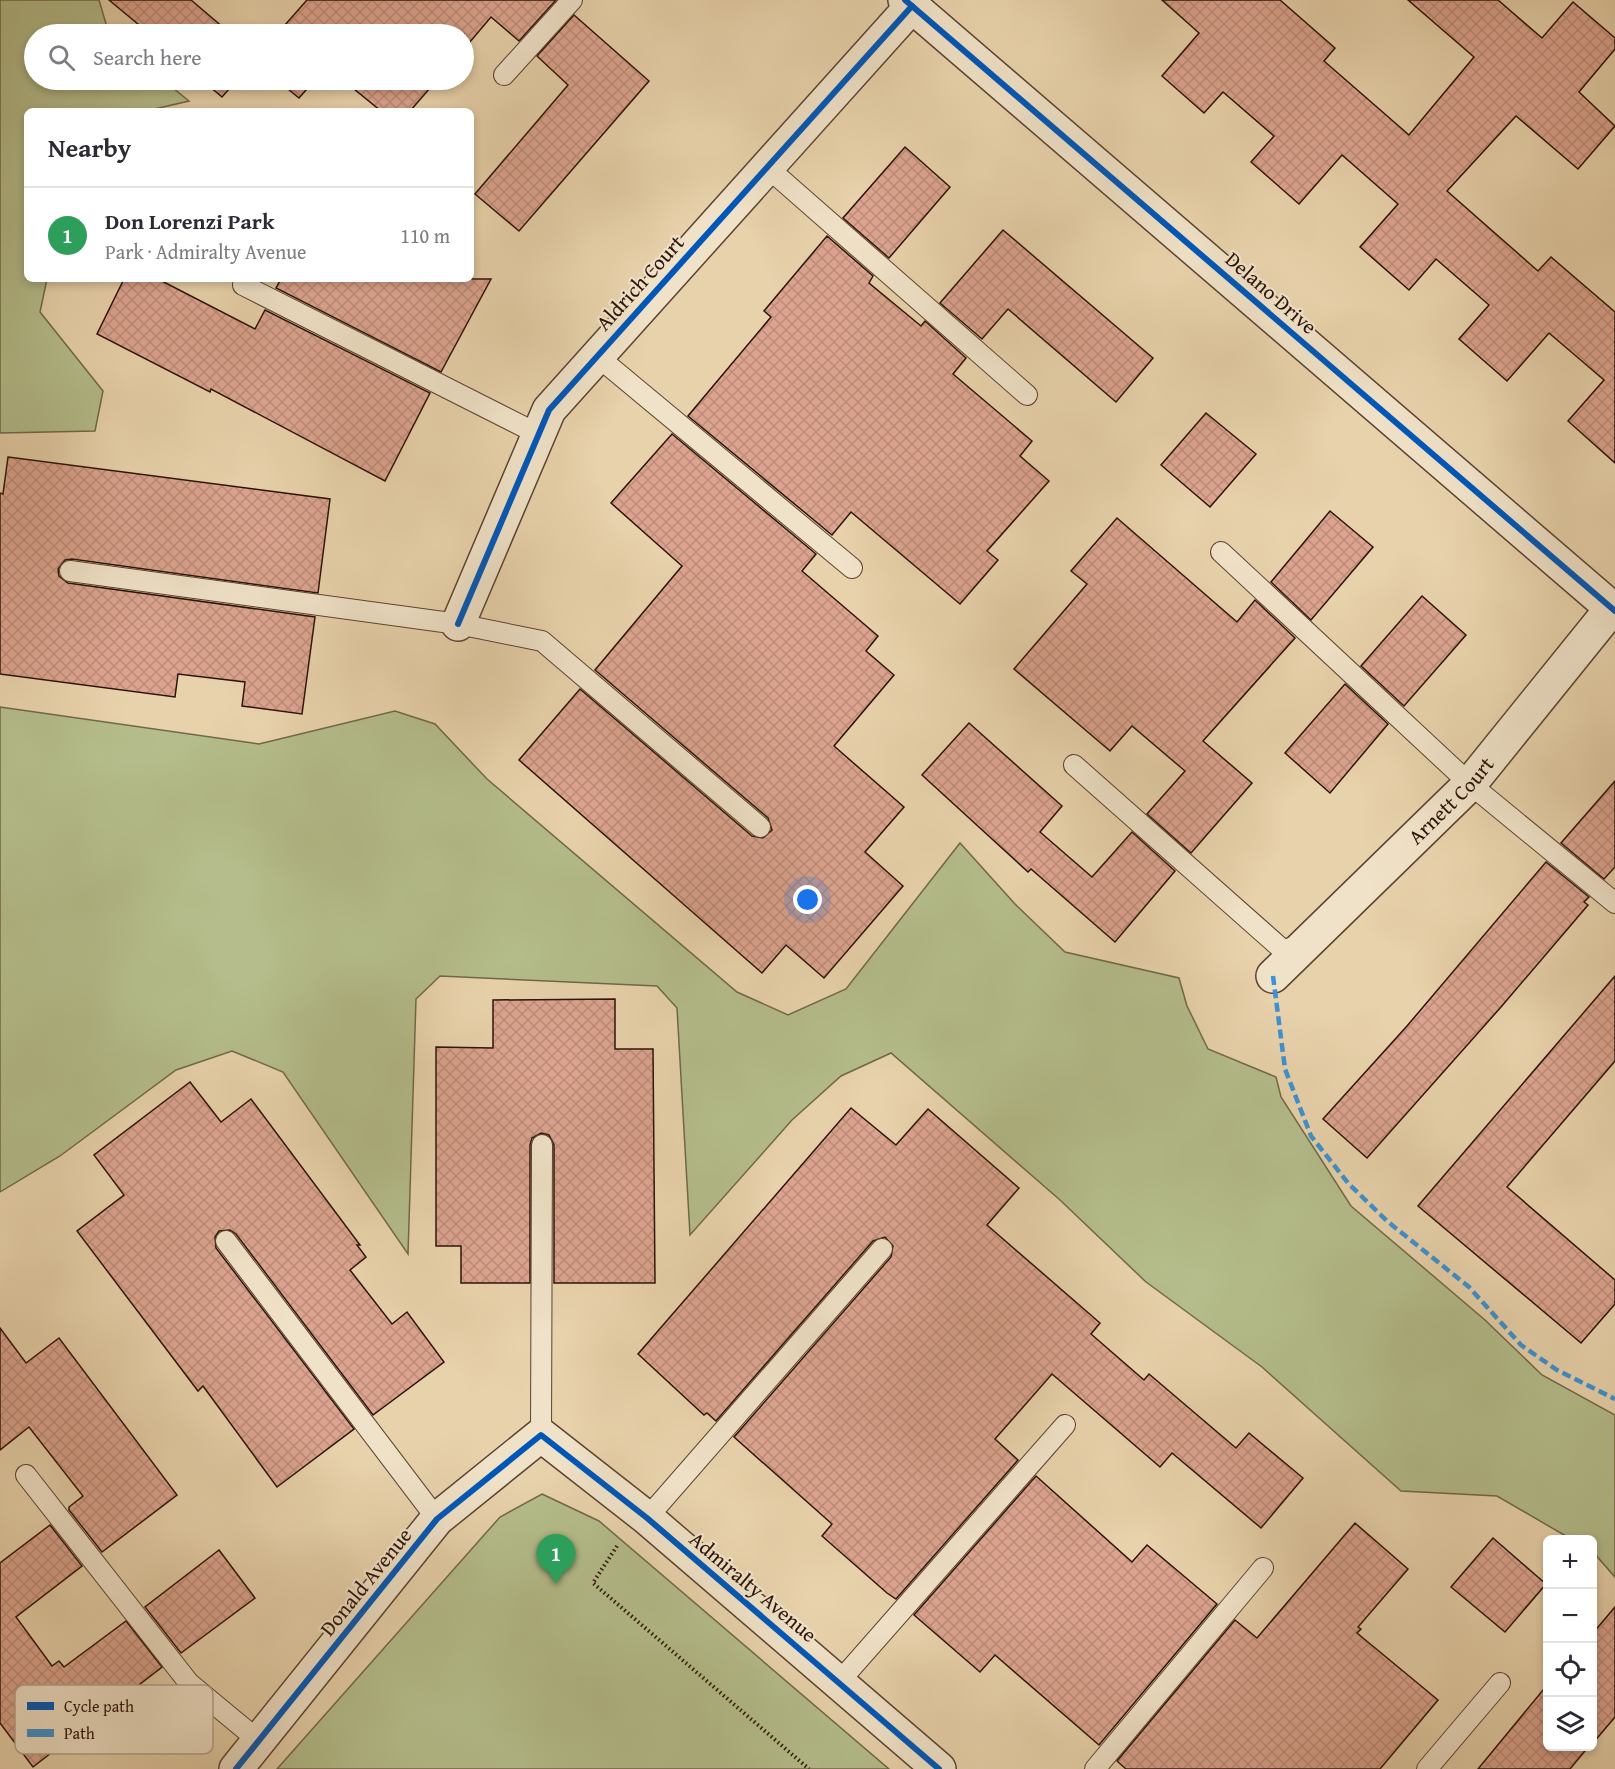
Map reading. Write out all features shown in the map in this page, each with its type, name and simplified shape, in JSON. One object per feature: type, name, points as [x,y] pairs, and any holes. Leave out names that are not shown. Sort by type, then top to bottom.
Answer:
[{"type":"street","name":"Aldrich Court","points":[[458,624],[549,410],[767,167],[909,3]]},
{"type":"street","name":"Delano Drive","points":[[909,3],[1613,610]]},
{"type":"street","name":"Arnett Court","points":[[1285,960],[1470,784],[1613,610]]},
{"type":"street","name":"Admiralty Avenue","points":[[541,1436],[647,1518],[939,1769]]},
{"type":"street","name":"Donald Avenue","points":[[236,1769],[437,1519],[541,1436]]},
{"type":"lane","points":[[504,75],[572,0]]},
{"type":"lane","points":[[767,167],[1027,394]]},
{"type":"lane","points":[[243,285],[538,434]]},
{"type":"lane","points":[[597,356],[852,568]]},
{"type":"lane","points":[[1221,552],[1470,784],[1615,903]]},
{"type":"lane","points":[[70,571],[458,624],[542,641],[760,827]]},
{"type":"lane","points":[[1074,765],[1285,960]]},
{"type":"lane","points":[[541,1436],[542,1145]]},
{"type":"lane","points":[[226,1241],[437,1519]]},
{"type":"lane","points":[[647,1518],[882,1249]]},
{"type":"lane","points":[[839,1682],[1065,1425]]},
{"type":"lane","points":[[26,1475],[191,1685]]},
{"type":"lane","points":[[1095,1769],[1263,1568]]},
{"type":"lane","points":[[1427,1769],[1500,1683]]},
{"type":"lane","points":[[213,1703],[260,1741]]},
{"type":"path","points":[[647,1518],[616,1547],[593,1583],[809,1769]]},
{"type":"green space","points":[[0,0],[99,0],[106,24],[24,24],[24,90],[175,90],[189,101],[159,108],[24,108],[24,282],[46,282],[40,312],[103,391],[95,431],[0,433]]},
{"type":"green space","points":[[0,707],[259,744],[395,711],[435,724],[487,779],[737,992],[788,1015],[846,989],[960,843],[1015,904],[1065,952],[1179,978],[1187,1006],[1208,1049],[1276,1077],[1281,1097],[1351,1206],[1485,1320],[1542,1375],[1615,1415],[1615,1577],[1597,1557],[1597,1535],[1564,1535],[1497,1496],[1401,1491],[1262,1367],[1146,1282],[1060,1200],[891,1053],[841,1076],[792,1120],[690,1235],[677,1008],[657,986],[440,976],[416,999],[408,1254],[283,1072],[232,1051],[176,1070],[60,1156],[0,1192]]},
{"type":"green space","points":[[542,1494],[599,1521],[889,1769],[277,1769],[500,1517]]},
{"type":"building","points":[[109,0],[191,0],[219,24],[138,24]]},
{"type":"building","points":[[307,0],[556,0],[519,41],[491,17],[474,37],[474,24],[286,24]]},
{"type":"building","points":[[1162,0],[1280,0],[1335,48],[1324,61],[1409,135],[1474,57],[1408,0],[1498,0],[1542,38],[1573,2],[1615,38],[1615,49],[1579,92],[1615,126],[1578,169],[1516,116],[1447,191],[1538,271],[1551,257],[1615,312],[1615,463],[1568,421],[1604,380],[1549,333],[1507,381],[1459,339],[1489,305],[1436,259],[1409,290],[1360,247],[1398,204],[1342,155],[1299,204],[1251,162],[1274,136],[1223,92],[1204,113],[1162,76],[1199,33]]},
{"type":"building","points":[[574,15],[649,81],[519,231],[475,194],[568,85],[537,56]]},
{"type":"building","points":[[214,90],[228,90],[222,97]]},
{"type":"building","points":[[289,90],[306,90],[299,98]]},
{"type":"building","points":[[355,90],[428,90],[413,108],[377,108]]},
{"type":"building","points":[[905,147],[950,187],[889,258],[843,218]]},
{"type":"building","points":[[1003,230],[1153,358],[1116,402],[1008,309],[982,339],[940,303]]},
{"type":"building","points":[[827,236],[873,276],[869,283],[921,326],[925,321],[966,358],[953,374],[1032,441],[1020,456],[1049,481],[987,551],[998,560],[960,604],[851,512],[832,535],[688,416],[771,317],[764,311]]},
{"type":"building","points":[[474,279],[491,279],[441,372],[276,288],[279,282],[474,282]]},
{"type":"building","points":[[123,282],[164,282],[255,329],[265,310],[430,393],[385,481],[211,389],[210,392],[97,334]]},
{"type":"building","points":[[1206,413],[1256,454],[1210,507],[1161,465]]},
{"type":"building","points":[[672,434],[816,554],[802,571],[878,636],[866,651],[894,675],[834,746],[904,807],[865,852],[903,886],[824,978],[786,945],[762,973],[519,760],[580,689],[752,836],[763,838],[772,830],[768,818],[595,670],[682,566],[611,503]]},
{"type":"building","points":[[8,457],[330,499],[318,593],[72,559],[65,560],[58,569],[59,576],[68,583],[315,617],[302,714],[242,706],[245,682],[178,674],[175,697],[0,674],[0,493],[3,494]]},
{"type":"building","points":[[1330,511],[1373,547],[1311,620],[1271,582]]},
{"type":"building","points":[[1117,518],[1237,622],[1255,600],[1295,638],[1203,741],[1252,783],[1191,853],[1147,814],[1185,771],[1132,726],[1110,751],[1014,669],[1087,584],[1071,571]]},
{"type":"building","points":[[1422,596],[1466,635],[1404,706],[1361,666]]},
{"type":"building","points":[[1345,684],[1388,724],[1330,793],[1285,753]]},
{"type":"building","points":[[969,723],[1062,806],[1040,832],[1092,877],[1132,832],[1175,871],[1115,942],[1031,869],[1028,872],[922,775]]},
{"type":"building","points":[[1615,781],[1615,867],[1604,879],[1561,843]]},
{"type":"building","points":[[1546,862],[1589,897],[1584,902],[1588,905],[1367,1158],[1323,1119],[1407,1026]]},
{"type":"building","points":[[1615,976],[1615,1061],[1507,1187],[1615,1280],[1615,1304],[1581,1343],[1418,1206]]},
{"type":"building","points":[[615,999],[615,1049],[653,1049],[655,1283],[554,1283],[554,1145],[549,1135],[541,1133],[532,1138],[530,1145],[530,1283],[461,1283],[461,1246],[436,1246],[436,1047],[493,1048],[493,1000]]},
{"type":"building","points":[[190,1082],[221,1122],[251,1099],[360,1245],[357,1245],[366,1257],[350,1270],[392,1324],[407,1312],[444,1362],[373,1415],[236,1234],[230,1230],[219,1231],[215,1237],[216,1248],[354,1429],[277,1487],[203,1386],[198,1391],[77,1231],[124,1195],[94,1155]]},
{"type":"building","points":[[851,1108],[896,1145],[928,1109],[1019,1188],[987,1225],[1100,1323],[1091,1334],[1144,1380],[1149,1374],[1236,1448],[1249,1433],[1303,1478],[1261,1528],[1172,1453],[1160,1467],[1052,1374],[995,1439],[1018,1460],[896,1599],[887,1593],[822,1536],[832,1524],[734,1437],[891,1257],[893,1246],[885,1237],[873,1241],[716,1421],[707,1413],[704,1415],[638,1354]]},
{"type":"building","points":[[0,1328],[26,1363],[59,1338],[177,1495],[102,1552],[69,1510],[69,1507],[83,1496],[29,1427],[0,1450]]},
{"type":"building","points":[[1036,1476],[1132,1562],[1147,1545],[1217,1604],[1099,1745],[995,1655],[980,1672],[914,1615]]},
{"type":"building","points":[[1355,1523],[1408,1569],[1358,1627],[1361,1629],[1357,1633],[1438,1700],[1380,1769],[1126,1769],[1117,1761],[1235,1620],[1257,1638]]},
{"type":"building","points":[[50,1525],[82,1566],[16,1617],[52,1666],[59,1661],[64,1667],[126,1621],[162,1667],[139,1685],[15,1685],[15,1743],[0,1723],[0,1563]]},
{"type":"building","points":[[1493,1538],[1543,1581],[1543,1588],[1505,1632],[1451,1587]]},
{"type":"building","points":[[219,1550],[255,1598],[181,1653],[145,1607]]},
{"type":"building","points":[[1615,1607],[1615,1717],[1597,1738],[1597,1643],[1597,1628]]},
{"type":"building","points":[[1543,1690],[1543,1751],[1585,1751],[1570,1769],[1478,1769]]},
{"type":"building","points":[[23,1754],[50,1754],[33,1767]]},
{"type":"marked path","points":[[1273,976],[1285,1069],[1311,1136],[1348,1183],[1387,1221],[1469,1287],[1521,1345],[1557,1370],[1615,1399]]},
{"type":"cycle path","points":[[905,0],[1615,611]]},
{"type":"cycle path","points":[[458,624],[549,410],[912,6]]},
{"type":"cycle path","points":[[236,1769],[437,1519],[541,1435],[647,1518],[939,1769]]},
{"type":"place","name":"Don Lorenzi Park","points":[[556,1584]]}]
